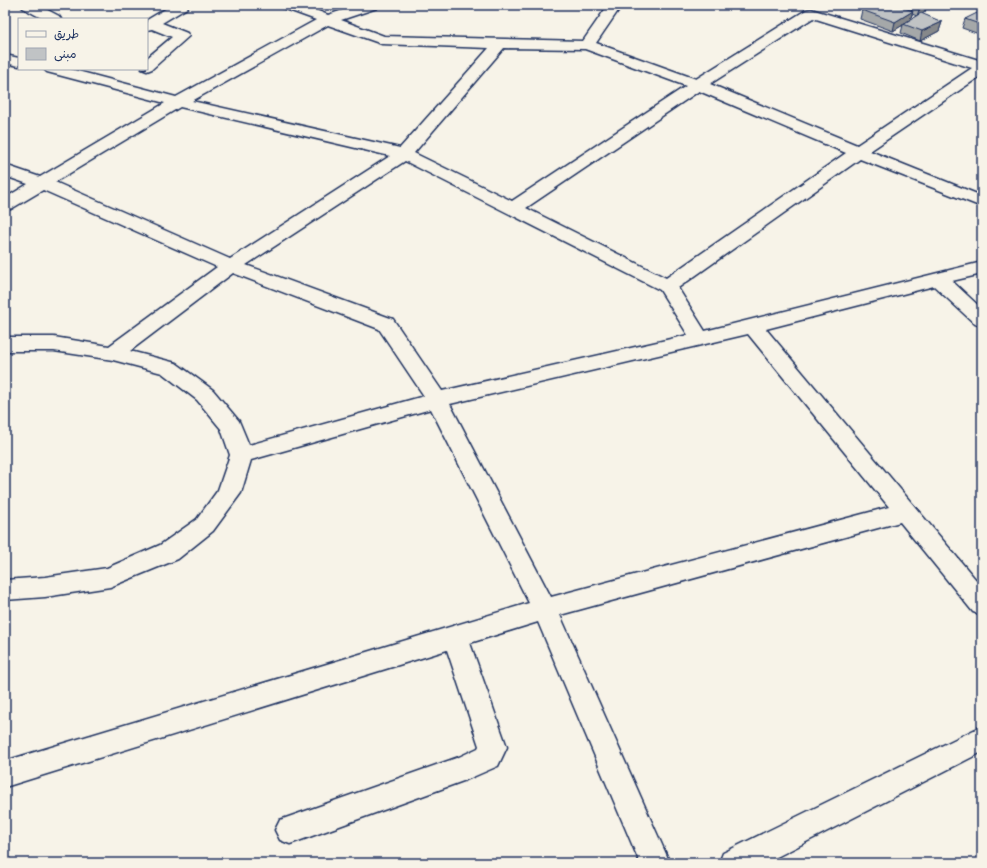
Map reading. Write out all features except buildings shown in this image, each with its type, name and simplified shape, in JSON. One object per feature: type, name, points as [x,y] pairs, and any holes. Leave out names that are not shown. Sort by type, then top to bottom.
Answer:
[{"type":"street","points":[[28,5],[52,18]]},
{"type":"street","points":[[150,25],[182,5]]},
{"type":"street","points":[[5,205],[178,102],[326,20],[372,5]]},
{"type":"street","points":[[587,45],[615,5]]},
{"type":"street","points":[[513,209],[698,85],[811,12],[828,5]]},
{"type":"street","points":[[294,6],[326,20],[382,40],[587,45],[698,85],[982,202]]},
{"type":"street","points":[[811,12],[982,67]]},
{"type":"street","points":[[148,65],[182,36],[150,25]]},
{"type":"street","points":[[113,354],[231,266],[404,154],[500,44]]},
{"type":"street","points":[[5,59],[18,62]]},
{"type":"street","points":[[667,286],[982,67]]},
{"type":"street","points":[[70,70],[137,74],[178,102],[404,154],[667,286],[700,338]]},
{"type":"street","points":[[5,170],[42,183],[231,266],[386,324],[437,400],[545,609],[655,863]]},
{"type":"street","points":[[241,455],[437,400],[753,326],[982,268]]},
{"type":"street","points":[[939,280],[982,320]]},
{"type":"street","points":[[753,326],[982,605]]},
{"type":"street","points":[[5,344],[54,344],[113,354],[168,368],[205,396],[231,426],[241,455],[229,493],[205,525],[169,552],[110,577],[45,587],[5,590]]},
{"type":"street","points":[[5,774],[545,609],[905,512]]},
{"type":"street","points":[[290,830],[466,767],[488,757],[493,747],[455,636]]},
{"type":"street","points":[[734,863],[982,738]]}]
